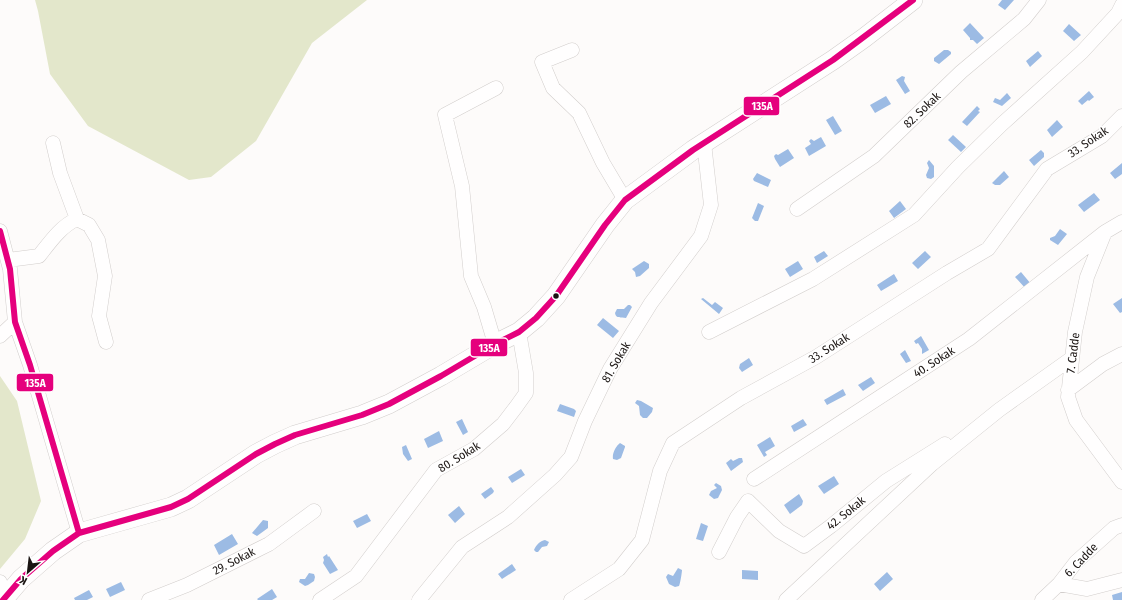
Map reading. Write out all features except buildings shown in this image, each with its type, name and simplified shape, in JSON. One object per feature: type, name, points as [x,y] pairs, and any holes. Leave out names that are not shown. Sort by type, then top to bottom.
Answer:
[{"type":"main road","points":[[3,593],[53,551],[79,533],[172,507],[188,499],[256,454],[275,444],[295,435],[362,415],[389,404],[519,332],[536,318],[556,296],[605,225],[625,200],[704,143],[833,60],[913,0]]},
{"type":"street","name":"82. Sokak","points":[[797,209],[874,156],[961,72],[1024,19],[1038,0]]},
{"type":"street","points":[[709,332],[813,279],[914,215],[958,167],[1002,124],[1082,52],[1118,13],[1122,5]]},
{"type":"street","points":[[572,50],[542,62],[553,88],[579,113],[603,163],[625,200]]},
{"type":"street","points":[[495,344],[484,307],[471,276],[462,186],[445,115],[496,88]]},
{"type":"street","name":"33. Sokak","points":[[571,600],[619,569],[642,540],[660,472],[673,444],[741,398],[816,357],[988,249],[1047,169],[1102,136],[1122,116]]},
{"type":"street","points":[[53,143],[60,173],[78,219],[89,225],[98,240],[105,276],[99,316],[106,342]]},
{"type":"street","name":"81. Sokak","points":[[419,600],[462,546],[508,517],[555,475],[571,457],[585,421],[610,369],[651,302],[701,236],[711,205],[704,143]]},
{"type":"street","points":[[8,260],[39,256],[68,223],[78,219]]},
{"type":"street","points":[[1105,232],[1122,222]]},
{"type":"street","points":[[0,231],[10,269],[15,322],[30,365],[79,533]]},
{"type":"street","name":"7. Cadde","points":[[1105,232],[1087,277],[1075,332],[1068,397],[1076,420],[1122,482]]},
{"type":"street","name":"40. Sokak","points":[[754,479],[969,339],[1105,232]]},
{"type":"street","points":[[0,336],[15,322]]},
{"type":"street","name":"80. Sokak","points":[[320,600],[356,576],[436,470],[474,449],[503,424],[516,407],[526,392],[526,373],[519,332]]},
{"type":"street","points":[[1068,390],[1103,364],[1122,354]]},
{"type":"street","name":"42. Sokak","points":[[719,552],[737,517],[748,501],[779,531],[804,546],[832,526],[886,481],[999,410],[1072,358]]},
{"type":"street","name":"42. Sokak","points":[[786,600],[932,464],[999,410]]},
{"type":"street","name":"29. Sokak","points":[[149,600],[187,585],[269,544],[314,511]]},
{"type":"street","name":"6. Cadde","points":[[1042,600],[1059,584],[1076,562],[1114,528],[1122,525]]},
{"type":"street","points":[[1059,584],[1087,589],[1122,580]]},
{"type":"green space","points":[[35,0],[367,0],[312,43],[256,141],[211,177],[189,180],[88,126],[50,74]]},
{"type":"green space","points":[[0,376],[17,401],[41,501],[25,539],[0,569]]},
{"type":"water","points":[[1002,0],[1014,0],[1005,10],[998,5]]},
{"type":"water","points":[[970,23],[984,38],[977,44],[973,40],[970,40],[963,30]]},
{"type":"water","points":[[1069,24],[1081,35],[1074,41],[1063,31]]},
{"type":"water","points":[[944,50],[948,50],[951,54],[939,64],[934,61],[934,58]]},
{"type":"water","points":[[1038,51],[1042,56],[1030,67],[1026,61]]},
{"type":"water","points":[[902,76],[905,77],[904,81],[910,91],[905,94],[896,80]]},
{"type":"water","points":[[1089,91],[1094,97],[1082,105],[1078,101]]},
{"type":"water","points":[[1007,93],[1011,98],[1002,106],[993,102],[995,98],[1000,100]]},
{"type":"water","points":[[886,96],[891,104],[875,113],[870,105]]},
{"type":"water","points":[[977,106],[980,109],[978,111],[980,112],[967,126],[962,122]]},
{"type":"water","points":[[833,116],[842,131],[835,135],[826,120]]},
{"type":"water","points":[[1057,120],[1063,127],[1052,137],[1047,130]]},
{"type":"water","points":[[953,135],[966,147],[961,152],[948,140]]},
{"type":"water","points":[[821,137],[826,146],[809,156],[805,148],[811,144],[809,141],[811,139],[814,141]]},
{"type":"water","points":[[788,149],[794,158],[780,167],[774,156]]},
{"type":"water","points":[[1041,150],[1044,153],[1044,157],[1034,166],[1029,160]]},
{"type":"water","points":[[929,160],[934,166],[934,177],[931,179],[927,178],[926,175],[929,168],[927,163]]},
{"type":"water","points":[[1122,163],[1122,174],[1115,179],[1110,173]]},
{"type":"water","points":[[1004,171],[1009,177],[1000,185],[995,185],[992,183]]},
{"type":"water","points":[[757,173],[771,180],[768,187],[754,181],[753,179]]},
{"type":"water","points":[[1094,193],[1100,200],[1084,212],[1078,205]]},
{"type":"water","points":[[900,201],[906,209],[894,218],[889,211]]},
{"type":"water","points":[[758,203],[764,206],[758,221],[755,221],[752,218]]},
{"type":"water","points":[[1060,229],[1067,234],[1058,245],[1050,240],[1050,238],[1055,236]]},
{"type":"water","points":[[824,251],[828,256],[817,263],[814,257]]},
{"type":"water","points":[[925,251],[931,257],[918,269],[912,263]]},
{"type":"water","points":[[644,261],[649,264],[649,268],[640,276],[636,277],[635,272],[632,269]]},
{"type":"water","points":[[798,261],[803,269],[790,277],[785,269]]},
{"type":"water","points":[[1021,272],[1031,284],[1026,289],[1015,277]]},
{"type":"water","points":[[894,274],[898,281],[881,291],[877,285]]},
{"type":"water","points":[[703,298],[712,305],[715,302],[723,308],[719,314],[701,299]]},
{"type":"water","points":[[1122,298],[1122,312],[1120,313],[1113,304]]},
{"type":"water","points":[[628,305],[632,307],[626,318],[616,316],[615,313],[617,309],[624,309]]},
{"type":"water","points":[[603,318],[619,331],[613,338],[597,325]]},
{"type":"water","points":[[921,336],[929,350],[922,354],[922,349],[918,343],[916,344],[914,341]]},
{"type":"water","points":[[905,350],[911,361],[906,363],[900,354]]},
{"type":"water","points":[[749,358],[753,365],[742,372],[739,368],[740,364]]},
{"type":"water","points":[[871,377],[875,383],[863,391],[858,385]]},
{"type":"water","points":[[843,389],[846,395],[827,405],[824,400]]},
{"type":"water","points":[[637,400],[653,408],[652,412],[647,418],[643,418],[640,415],[639,406],[635,403]]},
{"type":"water","points":[[560,404],[574,409],[576,411],[574,417],[557,411]]},
{"type":"water","points":[[462,419],[468,432],[463,435],[456,422]]},
{"type":"water","points":[[803,419],[807,425],[794,432],[791,426]]},
{"type":"water","points":[[439,431],[443,441],[428,448],[424,439]]},
{"type":"water","points":[[770,437],[775,446],[765,452],[767,455],[764,457],[757,445]]},
{"type":"water","points":[[620,443],[625,446],[621,458],[617,460],[613,459],[613,454]]},
{"type":"water","points":[[406,445],[412,459],[408,461],[403,454],[402,447]]},
{"type":"water","points":[[742,458],[743,462],[731,471],[726,463],[731,459],[733,461]]},
{"type":"water","points":[[521,469],[525,475],[512,483],[508,477]]},
{"type":"water","points":[[834,476],[839,484],[824,494],[818,486]]},
{"type":"water","points":[[716,483],[721,486],[722,490],[718,498],[714,499],[709,495],[711,491],[717,488],[714,485]]},
{"type":"water","points":[[491,487],[494,491],[493,493],[485,499],[481,494]]},
{"type":"water","points":[[799,494],[803,501],[802,505],[790,514],[784,505]]},
{"type":"water","points":[[459,506],[465,514],[455,523],[448,515]]},
{"type":"water","points":[[367,514],[371,521],[357,528],[353,521]]},
{"type":"water","points":[[263,520],[268,521],[268,528],[257,536],[252,533]]},
{"type":"water","points":[[701,523],[708,526],[703,541],[696,539]]},
{"type":"water","points":[[232,534],[238,544],[219,555],[214,545]]},
{"type":"water","points":[[545,540],[549,542],[547,546],[542,547],[538,552],[536,552],[534,550],[536,546]]},
{"type":"water","points":[[327,554],[338,570],[330,574],[323,563],[323,557]]},
{"type":"water","points":[[512,564],[516,570],[502,579],[498,574]]},
{"type":"water","points":[[678,568],[682,570],[679,586],[675,587],[669,584],[666,577],[668,574],[673,576]]},
{"type":"water","points":[[742,570],[758,571],[758,580],[742,579]]},
{"type":"water","points":[[887,572],[893,579],[880,591],[874,584]]},
{"type":"water","points":[[309,573],[314,574],[314,581],[305,586],[299,582],[300,579],[305,579]]},
{"type":"water","points":[[121,582],[125,590],[110,597],[106,589]]},
{"type":"water","points":[[272,589],[277,597],[272,600],[257,599]]},
{"type":"water","points":[[89,590],[93,597],[87,600],[75,600],[74,598]]},
{"type":"water","points":[[1122,592],[1122,600],[1113,600],[1112,595]]},
{"type":"transit line","name":"135A","points":[[3,600],[21,579],[53,551],[79,533],[171,507],[188,499],[256,454],[275,444],[295,435],[362,415],[389,404],[519,332],[536,318],[556,296],[605,225],[625,200],[693,150],[833,60],[913,0]]},
{"type":"transit line","name":"135A","points":[[0,231],[10,269],[15,322],[30,365],[79,533]]}]
